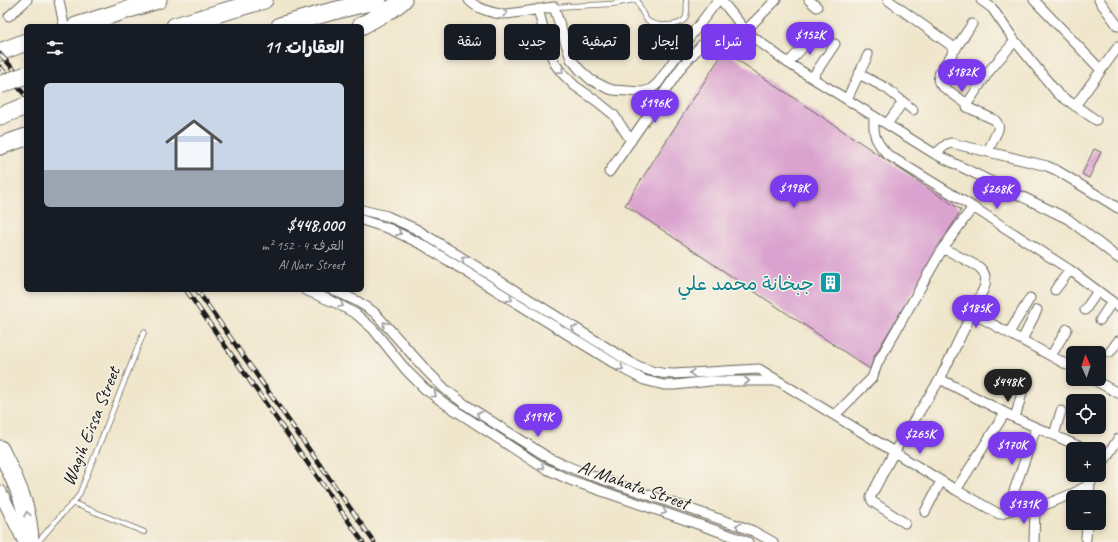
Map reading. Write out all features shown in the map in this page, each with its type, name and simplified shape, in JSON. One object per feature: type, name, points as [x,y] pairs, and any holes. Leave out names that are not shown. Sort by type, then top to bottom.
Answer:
[{"type":"highway","points":[[82,24],[158,0]]},
{"type":"highway","points":[[182,24],[264,0]]},
{"type":"highway","points":[[287,24],[378,0]]},
{"type":"highway","points":[[364,24],[393,8],[403,0]]},
{"type":"highway","points":[[0,52],[24,43]]},
{"type":"highway","points":[[0,84],[24,76]]},
{"type":"highway","points":[[0,116],[24,107]]},
{"type":"highway","points":[[0,146],[24,138]]},
{"type":"highway","points":[[0,449],[18,486],[26,507],[30,530],[30,542]]},
{"type":"main road","points":[[0,492],[25,542]]},
{"type":"street","points":[[9,16],[27,0]]},
{"type":"street","points":[[59,0],[64,24]]},
{"type":"street","points":[[469,0],[472,4],[486,10],[502,14],[554,7],[571,59],[580,70],[591,80],[606,88],[641,92],[650,90],[658,83],[689,38],[718,0]]},
{"type":"street","points":[[721,0],[739,24]]},
{"type":"street","points":[[749,24],[776,0]]},
{"type":"street","points":[[809,0],[817,8]]},
{"type":"street","points":[[888,0],[956,49]]},
{"type":"street","points":[[980,0],[992,8],[1015,41],[1058,94],[1096,120]]},
{"type":"street","points":[[1034,0],[1101,70]]},
{"type":"street","points":[[1099,0],[1118,26]]},
{"type":"street","points":[[538,9],[548,50],[555,64],[575,86],[614,115],[630,141]]},
{"type":"street","points":[[972,24],[940,72],[938,78],[939,83],[967,104],[967,107],[995,120],[998,123],[998,130],[988,151]]},
{"type":"street","points":[[788,63],[816,34]]},
{"type":"street","points":[[756,39],[788,63],[934,154],[1068,219],[1118,258]]},
{"type":"street","points":[[967,104],[990,70],[1015,41]]},
{"type":"street","points":[[812,78],[835,44]]},
{"type":"street","points":[[609,172],[683,65],[701,45]]},
{"type":"street","points":[[1075,106],[1118,47]]},
{"type":"street","points":[[847,100],[868,55]]},
{"type":"street","points":[[860,74],[886,88],[913,110]]},
{"type":"street","points":[[598,102],[606,88]]},
{"type":"street","points":[[887,124],[903,102]]},
{"type":"street","points":[[874,116],[873,131],[875,138],[878,144],[888,155],[973,207],[1070,270],[1115,304],[1100,320]]},
{"type":"street","points":[[934,154],[947,144],[951,143],[1047,166],[1058,171],[1118,208]]},
{"type":"street","points":[[835,415],[872,378],[878,362],[943,248],[973,207]]},
{"type":"street","points":[[364,210],[387,216],[416,229],[638,367],[665,374],[779,381]]},
{"type":"street","points":[[364,221],[390,229],[423,245],[634,376],[654,383],[675,385],[710,376],[759,369],[941,481],[999,514],[1015,509],[1036,509],[1074,493],[1090,484]]},
{"type":"street","points":[[905,523],[872,502],[870,499],[871,496],[894,452],[940,379],[986,282],[986,276],[979,267],[943,248]]},
{"type":"street","points":[[1055,290],[1070,270]]},
{"type":"street","points":[[1085,310],[1098,291]]},
{"type":"street","name":"Al Mahata Street","points":[[311,292],[356,314],[373,329],[406,370],[425,389],[446,405],[542,467],[570,480],[748,542]]},
{"type":"street","name":"Al Mahata Street","points":[[337,292],[365,305],[375,313],[426,370],[445,389],[461,402],[550,458],[581,472],[740,526],[773,542]]},
{"type":"street","points":[[1009,333],[1030,298]]},
{"type":"street","points":[[1022,340],[1037,310]]},
{"type":"street","points":[[972,313],[1066,364]]},
{"type":"street","points":[[1051,356],[1067,329]]},
{"type":"street","points":[[1110,352],[1118,341]]},
{"type":"street","points":[[940,379],[1014,418],[1070,442]]},
{"type":"street","points":[[1105,386],[1118,393]]},
{"type":"street","points":[[1014,418],[1022,393]]},
{"type":"street","points":[[1054,435],[1061,411]]},
{"type":"street","points":[[956,490],[1005,413]]},
{"type":"street","points":[[1007,511],[1036,428]]},
{"type":"street","points":[[1106,452],[1118,439]]},
{"type":"street","points":[[925,512],[941,481]]},
{"type":"street","points":[[1090,484],[1090,490]]},
{"type":"street","points":[[1034,542],[1036,509]]},
{"type":"street","points":[[1086,539],[1087,530]]},
{"type":"lane","points":[[554,7],[612,4],[636,0],[647,20],[654,24],[679,24],[687,14],[686,0]]},
{"type":"lane","name":"Wagih Eissa Street","points":[[38,542],[62,514],[74,503],[79,495],[144,332]]},
{"type":"lane","points":[[74,503],[144,532]]},
{"type":"building","name":"جبخانة محمد علي","points":[[718,60],[737,60],[961,210],[874,357],[870,369],[625,205]]},
{"type":"building","points":[[1094,149],[1101,152],[1089,178],[1082,174]]},
{"type":"railway","points":[[0,54],[24,81]]},
{"type":"railway","points":[[0,67],[24,94]]},
{"type":"railway","points":[[187,292],[363,542]]},
{"type":"railway","points":[[198,292],[374,542]]},
{"type":"place","name":"جبخانة محمد علي","points":[[830,283]]}]
